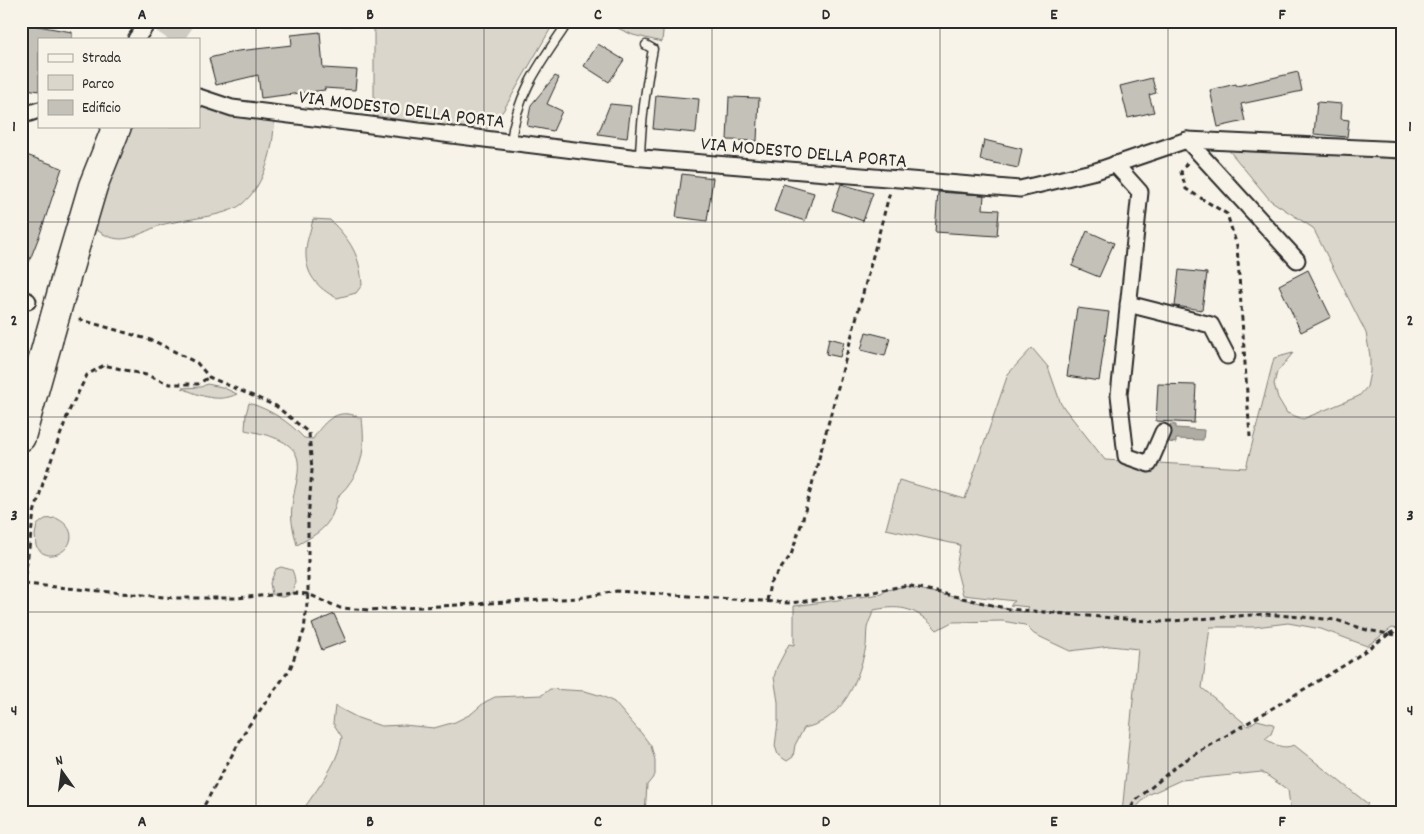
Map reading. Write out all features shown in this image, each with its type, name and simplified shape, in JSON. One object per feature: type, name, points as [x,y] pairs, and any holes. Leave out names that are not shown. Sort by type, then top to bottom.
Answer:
[{"type":"highway","points":[[21,437],[93,186],[116,128]]},
{"type":"street","points":[[137,38],[149,21]]},
{"type":"street","name":"VIA MODESTO DELLA PORTA","points":[[200,97],[232,108],[640,157],[1020,189],[1192,145],[1403,150]]},
{"type":"street","points":[[21,116],[38,110]]},
{"type":"street","points":[[1192,145],[1298,260]]},
{"type":"street","points":[[1115,164],[1140,192],[1119,394],[1126,456],[1149,464],[1163,432]]},
{"type":"street","points":[[1128,304],[1211,325],[1227,356]]},
{"type":"lane","points":[[510,142],[513,122],[519,104],[536,70],[566,24]]},
{"type":"lane","points":[[640,157],[640,132],[646,82],[653,49],[646,44]]},
{"type":"path","points":[[1192,145],[1181,172],[1186,189],[1227,214],[1236,246],[1250,437]]},
{"type":"path","points":[[768,601],[770,583],[791,555],[802,522],[893,179]]},
{"type":"path","points":[[67,316],[154,341],[197,363],[209,377],[276,406],[309,433],[312,470],[308,520],[308,594],[304,631],[290,669],[247,728],[200,813]]},
{"type":"path","points":[[21,593],[24,584],[34,513],[70,412],[87,375],[104,365],[146,375],[170,384],[198,384],[209,377]]},
{"type":"path","points":[[24,584],[175,598],[237,598],[295,593],[308,594],[340,608],[369,610],[578,598],[617,591],[790,603],[907,586],[1009,609],[1158,622],[1265,614],[1336,620],[1367,630],[1403,636]]},
{"type":"path","points":[[1128,813],[1135,801],[1179,764],[1348,662],[1403,626]]},
{"type":"green space","points":[[185,21],[555,21],[503,111],[484,132],[374,118],[374,26],[182,25]]},
{"type":"green space","points":[[602,21],[664,21],[662,42],[633,35]]},
{"type":"green space","points":[[200,102],[274,120],[274,131],[267,165],[257,187],[242,204],[226,212],[161,225],[126,239],[113,238],[93,228],[128,128],[200,128]]},
{"type":"green space","points":[[1227,148],[1403,154],[1403,630],[1392,628],[1367,646],[1321,629],[1288,623],[1255,627],[1210,627],[1202,688],[1248,726],[1257,720],[1273,724],[1271,734],[1265,739],[1282,747],[1294,745],[1368,804],[1361,813],[1291,813],[1288,790],[1262,772],[1181,780],[1148,795],[1131,813],[1122,813],[1138,649],[1110,646],[1070,651],[1034,634],[1025,625],[1002,621],[952,622],[937,630],[923,617],[901,608],[874,610],[868,626],[866,648],[857,677],[845,700],[828,718],[804,728],[795,745],[793,757],[787,761],[778,755],[775,746],[778,702],[774,677],[789,644],[794,645],[794,606],[881,594],[887,590],[905,586],[1011,610],[1025,612],[1029,607],[1010,605],[1015,601],[963,595],[956,568],[960,545],[886,529],[899,480],[965,499],[1008,374],[1032,348],[1048,367],[1061,404],[1105,460],[1246,468],[1274,358],[1293,353],[1277,372],[1274,384],[1278,398],[1287,413],[1303,419],[1359,396],[1367,387],[1370,372],[1370,356],[1366,333],[1313,228],[1270,200]]},
{"type":"green space","points":[[313,219],[330,220],[349,242],[357,257],[361,274],[362,285],[356,293],[337,298],[318,285],[310,273],[306,251]]},
{"type":"green space","points":[[207,384],[222,387],[237,394],[230,397],[216,398],[196,394],[182,388],[201,387]]},
{"type":"green space","points":[[249,403],[279,417],[304,438],[313,439],[328,420],[340,414],[354,415],[362,419],[363,446],[357,470],[339,496],[326,525],[297,545],[292,517],[298,472],[296,454],[291,447],[277,439],[245,430]]},
{"type":"green space","points":[[56,518],[65,524],[70,531],[71,538],[65,550],[52,555],[45,554],[36,546],[35,535],[37,525],[45,519]]},
{"type":"green space","points":[[281,567],[292,570],[295,582],[292,592],[284,597],[272,594],[270,583],[276,569]]},
{"type":"green space","points":[[550,689],[585,691],[602,696],[614,702],[642,734],[651,746],[655,760],[655,775],[647,785],[645,813],[301,813],[326,777],[336,758],[342,737],[333,723],[335,706],[358,718],[381,726],[404,725],[434,728],[455,722],[471,714],[485,702],[495,697],[542,695]]},
{"type":"shaded area","points":[[1170,424],[1176,425],[1176,428],[1204,430],[1203,440],[1176,439],[1176,443],[1169,442]]},
{"type":"building","points":[[21,23],[72,32],[72,38],[38,38],[38,91],[21,88]]},
{"type":"building","points":[[320,32],[323,68],[357,70],[355,90],[324,88],[325,90],[261,98],[258,75],[216,85],[209,58],[238,51],[292,45],[291,35]]},
{"type":"building","points":[[598,44],[624,60],[609,82],[584,66]]},
{"type":"building","points":[[1298,72],[1302,91],[1241,104],[1245,121],[1218,127],[1210,90]]},
{"type":"building","points":[[555,76],[559,78],[547,104],[562,111],[553,131],[527,126],[531,105]]},
{"type":"building","points":[[1152,78],[1156,93],[1149,95],[1154,112],[1128,118],[1120,86]]},
{"type":"building","points":[[656,95],[699,99],[696,133],[653,129]]},
{"type":"building","points":[[729,97],[759,98],[757,141],[727,140]]},
{"type":"building","points":[[1317,102],[1342,104],[1341,119],[1349,120],[1347,137],[1314,134]]},
{"type":"building","points":[[610,104],[631,106],[627,138],[598,134]]},
{"type":"building","points":[[984,140],[1022,149],[1018,168],[980,160]]},
{"type":"building","points":[[21,153],[62,168],[22,280]]},
{"type":"building","points":[[682,174],[713,178],[707,221],[676,217]]},
{"type":"building","points":[[783,184],[814,193],[805,221],[774,211]]},
{"type":"building","points":[[841,184],[873,193],[863,221],[832,210]]},
{"type":"building","points":[[938,192],[984,195],[983,209],[999,210],[997,236],[935,232]]},
{"type":"building","points":[[1087,231],[1114,243],[1099,277],[1072,266]]},
{"type":"building","points":[[1179,270],[1207,273],[1202,310],[1175,306]]},
{"type":"building","points":[[1308,270],[1331,317],[1301,332],[1279,285]]},
{"type":"building","points":[[1077,308],[1109,312],[1099,381],[1067,376]]},
{"type":"building","points":[[866,332],[890,338],[885,356],[861,350]]},
{"type":"building","points":[[829,338],[844,342],[840,357],[826,354]]},
{"type":"building","points":[[1158,384],[1196,385],[1194,423],[1156,421]]},
{"type":"building","points":[[334,614],[346,641],[322,650],[312,624]]},
{"type":"tunnel","points":[[169,38],[180,21]]}]
